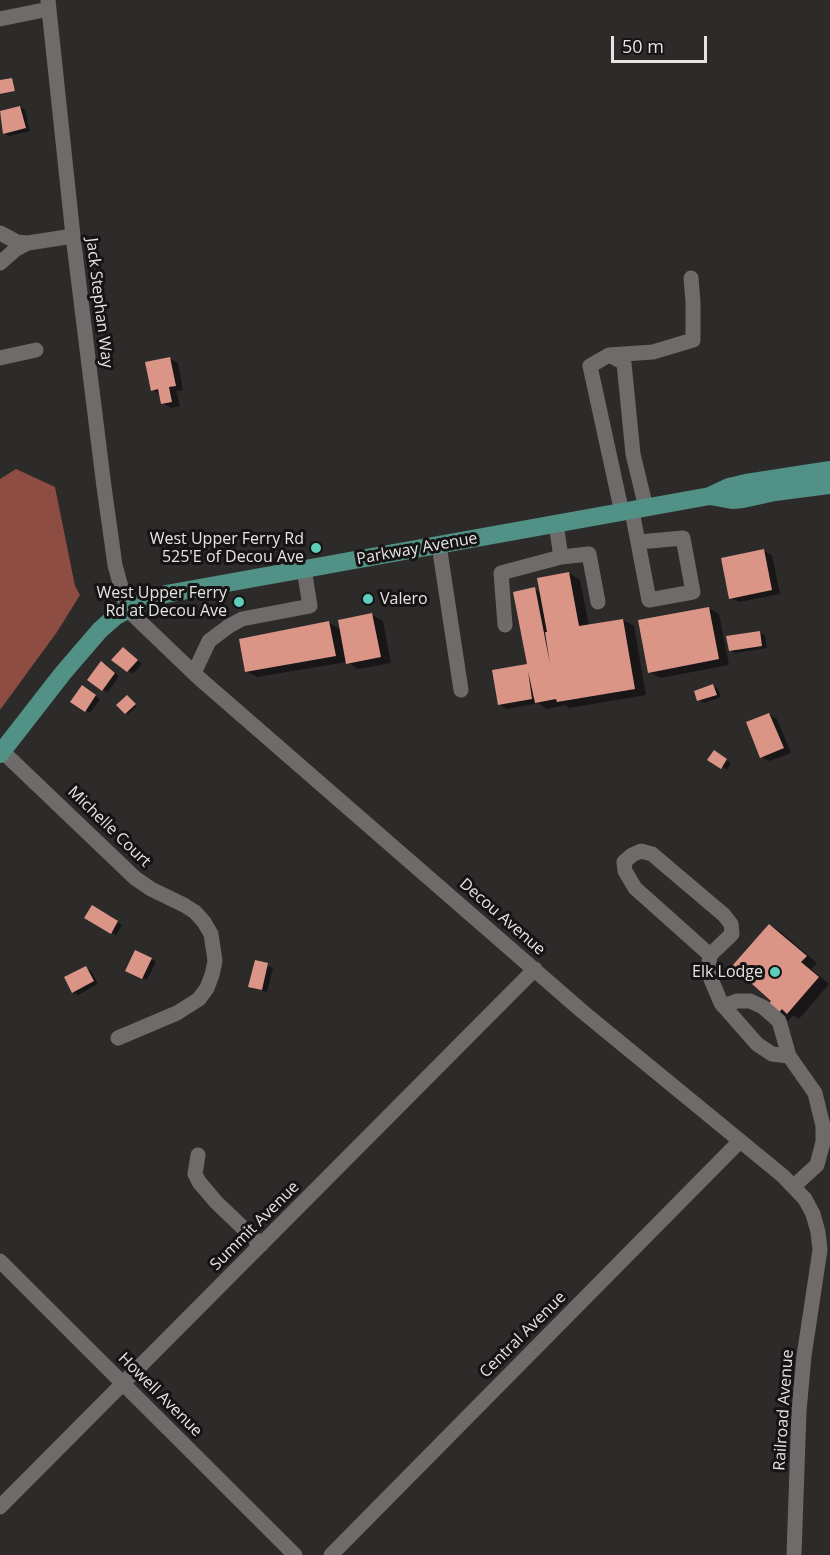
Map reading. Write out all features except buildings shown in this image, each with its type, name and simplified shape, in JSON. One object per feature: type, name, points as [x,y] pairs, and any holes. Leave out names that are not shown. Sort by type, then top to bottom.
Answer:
[{"type":"main road","name":"Parkway Avenue","points":[[1,753],[63,673],[100,630],[127,609],[146,600],[166,594],[633,511],[710,496],[746,483],[830,470]]},
{"type":"main road","name":"Parkway Avenue","points":[[710,496],[732,500],[743,499],[775,492],[830,485]]},
{"type":"street","points":[[0,19],[48,4]]},
{"type":"street","name":"Jack Stephan Way","points":[[48,4],[73,236],[104,487],[115,565],[127,609]]},
{"type":"street","points":[[0,233],[17,242],[28,243],[73,236]]},
{"type":"street","points":[[0,263],[16,249],[28,243]]},
{"type":"street","points":[[639,542],[683,538],[693,592],[649,600],[633,511],[590,366],[609,355],[653,352],[693,340],[691,278]]},
{"type":"street","points":[[0,358],[36,350]]},
{"type":"street","points":[[609,355],[624,363],[633,454],[633,511]]},
{"type":"street","points":[[556,524],[561,557]]},
{"type":"street","points":[[439,545],[461,690]]},
{"type":"street","points":[[505,625],[501,573],[561,557],[589,554],[598,602]]},
{"type":"street","points":[[194,673],[210,640],[229,626],[242,619],[310,606],[304,569]]},
{"type":"street","name":"Decou Avenue","points":[[127,609],[194,673],[535,969],[794,1186],[805,1199],[813,1214],[818,1232],[819,1268]]},
{"type":"street","name":"Michelle Court","points":[[1,753],[135,878],[195,912],[211,934],[215,961],[207,988],[199,999],[177,1013],[118,1038]]},
{"type":"street","points":[[710,955],[635,888],[625,871],[624,862],[632,855],[641,851],[652,854],[724,915],[731,924],[732,934],[710,955],[708,972],[723,1006],[757,1044],[772,1054],[789,1056]]},
{"type":"street","name":"Summit Avenue","points":[[0,1507],[535,969]]},
{"type":"street","points":[[723,1006],[737,1001],[750,1001],[763,1007],[779,1021],[789,1056],[815,1093],[823,1126],[823,1142],[817,1165],[794,1186]]},
{"type":"street","name":"Central Avenue","points":[[331,1555],[740,1141]]},
{"type":"street","points":[[198,1155],[195,1174],[199,1182],[217,1203],[261,1245]]},
{"type":"street","name":"Howell Avenue","points":[[0,1262],[295,1555]]},
{"type":"street","name":"Railroad Avenue","points":[[794,1555],[799,1412],[804,1356],[819,1268]]},
{"type":"shaded area","points":[[16,469],[55,487],[75,586],[80,595],[57,632],[0,710],[0,479]]},
{"type":"place","name":"West Upper Ferry Rd 525'E of Decou Ave","points":[[316,548]]},
{"type":"place","name":"Valero","points":[[368,599]]},
{"type":"place","name":"West Upper Ferry Rd at Decou Ave","points":[[239,602]]},
{"type":"place","name":"Elk Lodge","points":[[775,972]]}]
